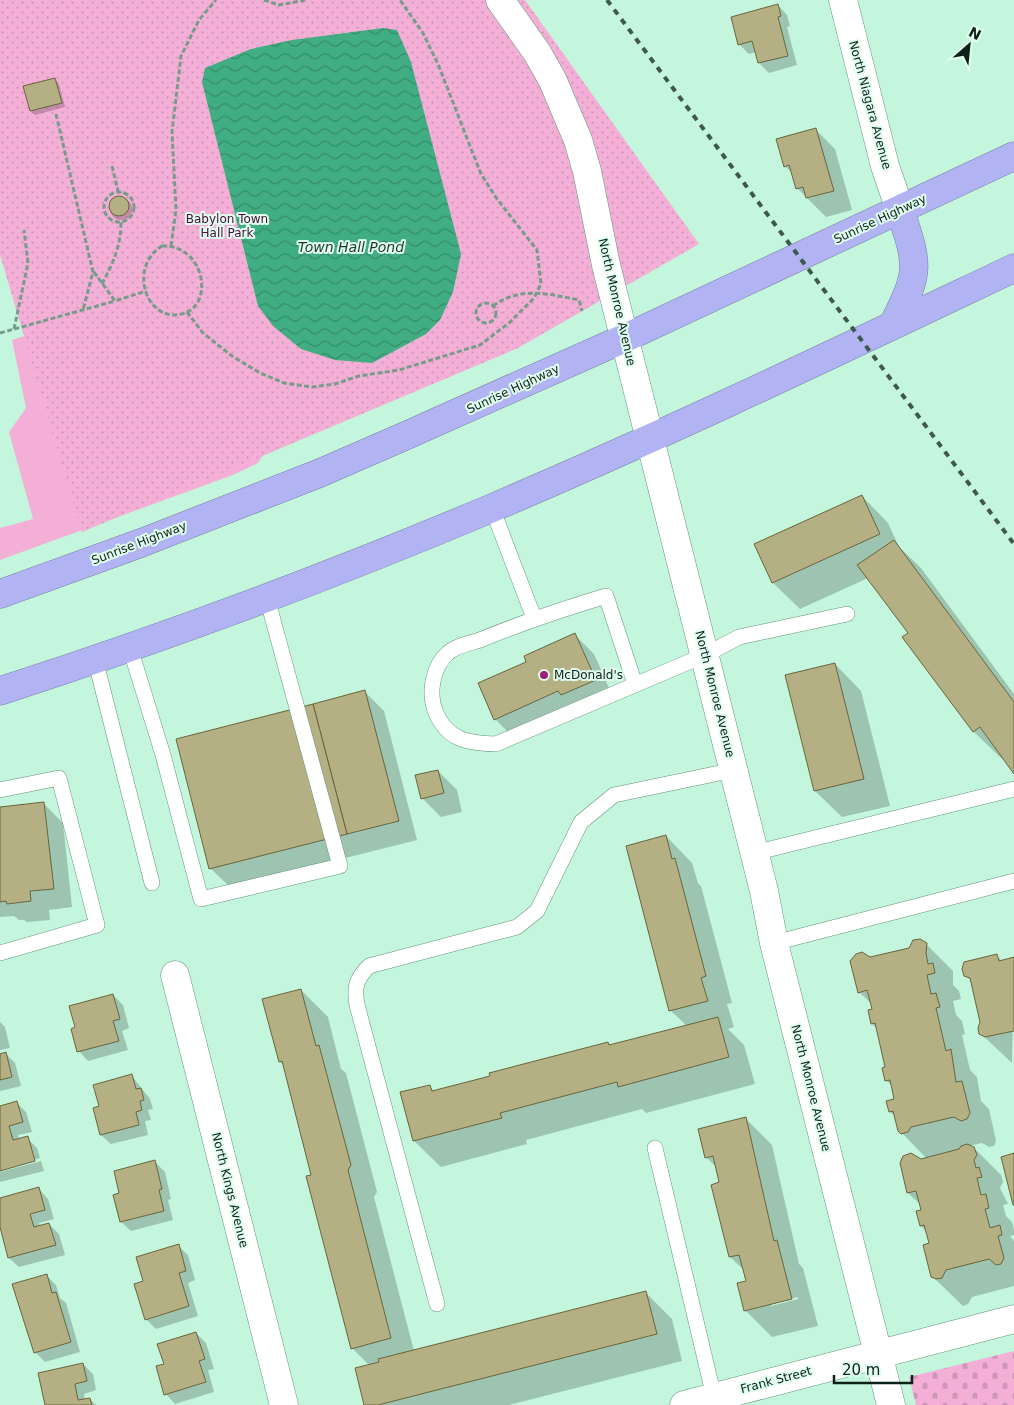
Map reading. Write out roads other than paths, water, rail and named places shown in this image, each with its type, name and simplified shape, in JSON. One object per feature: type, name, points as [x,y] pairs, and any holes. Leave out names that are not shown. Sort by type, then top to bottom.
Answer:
[{"type":"highway","name":"Sunrise Highway","points":[[0,594],[320,473],[494,398],[1014,156]]},
{"type":"highway","points":[[893,325],[910,292],[915,272],[912,245],[900,210]]},
{"type":"highway","points":[[0,691],[130,648],[267,598],[492,508],[651,438],[1014,268]]},
{"type":"street","name":"North Monroe Avenue","points":[[500,0],[538,54],[553,81],[578,140],[592,190],[606,264],[734,770],[774,943],[891,1405]]},
{"type":"street","name":"North Niagara Avenue","points":[[843,0],[885,166],[900,210]]},
{"type":"street","name":"North Kings Avenue","points":[[176,975],[284,1405]]},
{"type":"street","name":"Frank Street","points":[[684,1405],[1014,1318]]},
{"type":"lane","points":[[492,508],[534,618]]},
{"type":"lane","points":[[635,684],[606,596],[534,618],[448,652],[437,668],[432,691],[436,713],[447,730],[467,742],[496,744],[705,655],[739,637],[847,614]]},
{"type":"lane","points":[[130,648],[164,756],[201,899],[340,866],[267,598]]},
{"type":"lane","points":[[95,659],[152,883]]},
{"type":"lane","points":[[437,1304],[357,1005],[355,988],[359,976],[368,966],[517,927],[537,911],[581,822],[614,795],[734,770]]},
{"type":"lane","points":[[0,790],[58,778],[98,925],[0,953]]},
{"type":"lane","points":[[754,853],[1014,789]]},
{"type":"lane","points":[[774,943],[1014,881]]},
{"type":"lane","points":[[655,1148],[714,1397]]},
{"type":"water","name":"Town Hall Pond","points":[[383,28],[397,30],[411,62],[461,254],[453,292],[440,320],[426,334],[372,363],[335,360],[301,349],[273,326],[258,306],[202,82],[205,68],[251,49],[292,40]]},
{"type":"railway","points":[[607,0],[1014,544]]},
{"type":"place","name":"McDonald's","points":[[544,675]]},
{"type":"park label","name":"Babylon Town Hall Park","points":[[227,226]]}]
